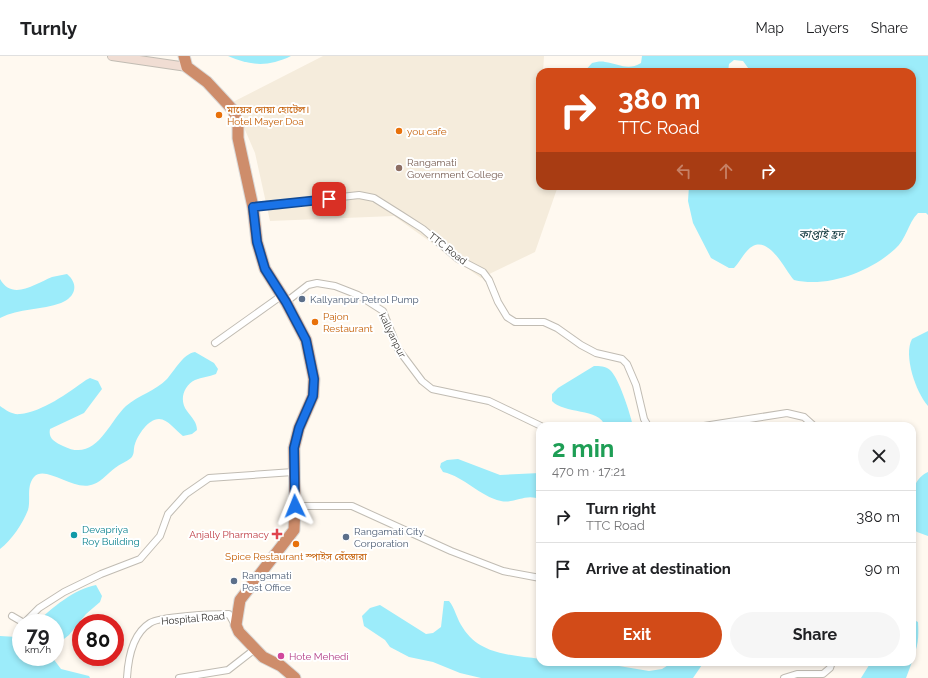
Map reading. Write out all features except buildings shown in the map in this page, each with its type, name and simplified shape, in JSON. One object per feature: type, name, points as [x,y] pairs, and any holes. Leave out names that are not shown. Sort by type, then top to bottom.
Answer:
[{"type":"highway","points":[[186,62],[208,82],[233,110],[238,123],[238,138],[253,207],[257,242],[265,269],[284,299],[306,340],[314,379],[313,396],[299,428],[294,448],[294,530],[240,600],[236,625],[239,632],[263,657],[281,666],[295,678]]},
{"type":"main road","points":[[112,56],[186,62]]},
{"type":"street","name":"TTC Road","points":[[253,207],[359,195],[374,198],[423,229],[458,258],[483,272],[489,280],[498,302],[507,317],[515,322],[544,322],[596,353],[619,357],[627,364],[636,385],[646,422]]},
{"type":"street","name":"kallyanpur","points":[[215,343],[308,285],[317,283],[335,286],[358,295],[383,311],[398,349],[422,381],[432,389],[489,400],[536,424]]},
{"type":"street","points":[[732,422],[788,414],[804,417],[810,422]]},
{"type":"street","points":[[33,614],[39,608],[64,592],[101,574],[140,559],[160,536],[168,514],[186,494],[209,478],[293,472]]},
{"type":"street","points":[[295,506],[352,506],[451,551],[503,571],[536,577]]},
{"type":"street","name":"Hospital Road","points":[[127,678],[128,662],[136,638],[150,623],[167,619],[229,614],[239,632]]},
{"type":"street","points":[[179,678],[228,670],[255,649]]},
{"type":"street","points":[[784,678],[797,674],[823,674],[831,666]]},
{"type":"shaded area","name":"Rangamati Government College","points":[[323,56],[544,56],[543,68],[536,68],[536,190],[557,190],[535,252],[481,278],[394,216],[270,221],[255,153],[233,102]]},
{"type":"water","points":[[228,56],[291,56],[283,60],[260,64],[244,62]]},
{"type":"water","name":"কাপ্তাই হ্রদ","points":[[642,56],[928,56],[928,215],[926,213],[918,213],[899,245],[885,257],[861,271],[834,280],[807,282],[794,280],[772,251],[766,246],[760,245],[750,248],[734,268],[729,268],[711,258],[693,223],[688,201],[689,190],[916,190],[916,68],[748,68],[743,61],[734,60],[729,64],[728,68],[588,68],[592,63],[598,62],[628,67],[641,63]]},
{"type":"water","points":[[67,274],[73,282],[74,290],[73,294],[66,300],[54,305],[15,312],[0,318],[0,279],[5,286],[17,290],[31,287],[52,277]]},
{"type":"water","points":[[928,331],[928,406],[923,400],[915,383],[909,354],[912,339]]},
{"type":"water","points":[[195,352],[214,363],[218,369],[216,374],[195,380],[185,390],[183,403],[195,422],[197,430],[192,434],[183,436],[166,421],[159,419],[151,422],[138,436],[131,458],[94,484],[86,486],[78,485],[46,474],[39,474],[34,477],[29,489],[29,506],[26,515],[12,537],[0,549],[0,406],[14,414],[37,410],[71,391],[90,378],[98,381],[102,389],[84,413],[50,429],[51,438],[57,443],[74,450],[84,449],[93,445],[100,439],[126,406],[162,383],[183,359]]},
{"type":"water","points":[[594,366],[602,366],[607,368],[617,380],[624,396],[632,422],[603,422],[596,416],[557,405],[552,401],[552,394],[558,388]]},
{"type":"water","points":[[458,459],[500,475],[536,473],[536,498],[531,497],[511,501],[493,499],[451,474],[443,472],[440,467],[441,463],[447,460]]},
{"type":"water","points":[[928,472],[928,536],[916,531],[916,484],[921,476]]},
{"type":"water","points":[[96,585],[102,596],[100,602],[86,614],[72,614],[72,631],[64,639],[64,614],[46,614],[56,605],[88,587]]},
{"type":"water","points":[[444,601],[449,601],[461,625],[470,637],[478,644],[487,649],[508,655],[536,658],[536,666],[619,666],[649,671],[662,669],[667,666],[701,666],[693,678],[481,678],[460,673],[433,662],[409,657],[390,647],[385,640],[364,626],[362,616],[370,608],[380,605],[426,634],[433,633],[441,627]]},
{"type":"water","points":[[916,621],[918,622],[916,649]]},
{"type":"water","points":[[0,636],[12,637],[12,666],[59,666],[61,669],[89,676],[90,678],[0,678]]},
{"type":"water","points":[[868,666],[910,666],[906,678],[861,678]]},
{"type":"place","name":"মায়ের দোয়া হোটেল। Hotel Mayer Doa","points":[[219,115]]},
{"type":"place","name":"you cafe","points":[[399,131]]},
{"type":"place","name":"Rangamati Government College","points":[[399,168]]},
{"type":"place","name":"Kallyanpur Petrol Pump","points":[[302,299]]},
{"type":"place","name":"Pajon Restaurant","points":[[315,322]]},
{"type":"place","name":"Anjally Pharmacy","points":[[277,534]]},
{"type":"place","name":"Devapriya Roy Building","points":[[74,535]]},
{"type":"place","name":"Rangamati City Corporation","points":[[346,537]]},
{"type":"place","name":"Spice Restaurant স্পাইস রেঁস্তোরা","points":[[296,544]]},
{"type":"place","name":"Rangamati Post Office","points":[[234,581]]},
{"type":"place","name":"Hote Mehedi","points":[[281,656]]},
{"type":"route","points":[[295,506],[293,472],[294,448],[299,428],[313,396],[314,379],[306,340],[286,302],[265,269],[257,242],[253,207],[329,199]]}]
